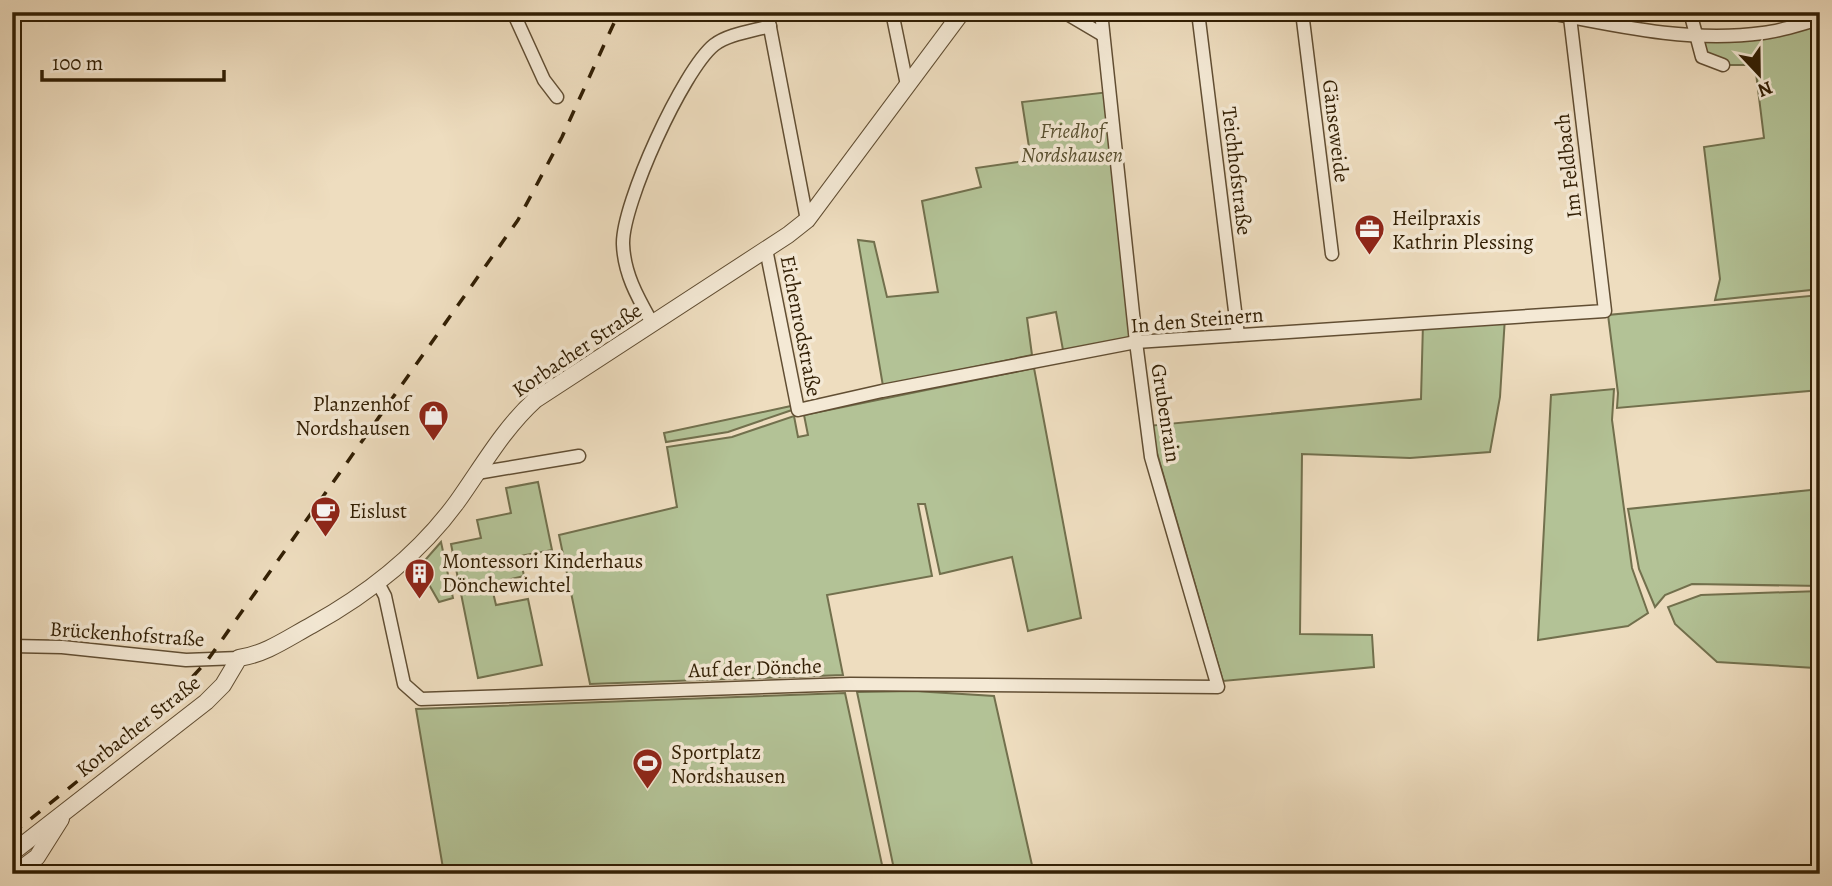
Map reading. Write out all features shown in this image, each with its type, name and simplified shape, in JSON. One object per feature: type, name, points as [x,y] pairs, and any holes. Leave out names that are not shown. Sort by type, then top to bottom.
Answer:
[{"type":"street","points":[[513,12],[544,80],[557,97]]},
{"type":"street","points":[[768,12],[807,220]]},
{"type":"street","points":[[892,12],[907,85]]},
{"type":"street","name":"Korbacher Straße","points":[[12,853],[206,702],[223,685],[239,658],[259,654],[327,617],[378,583],[427,538],[456,503],[517,416],[535,400],[807,220],[962,12]]},
{"type":"street","points":[[1064,12],[1103,35]]},
{"type":"street","name":"Grubenrain","points":[[1101,12],[1151,457],[1218,687]]},
{"type":"street","name":"Teichhofstraße","points":[[1198,12],[1238,335]]},
{"type":"street","name":"Gänseweide","points":[[1302,12],[1332,254]]},
{"type":"street","points":[[1690,12],[1702,57],[1723,65]]},
{"type":"street","points":[[1549,13],[1663,34],[1696,37],[1763,33],[1820,19]]},
{"type":"street","name":"Im Feldbach","points":[[1570,17],[1605,311]]},
{"type":"street","points":[[653,323],[637,297],[625,268],[623,240],[636,189],[663,125],[690,72],[715,44],[770,26]]},
{"type":"street","name":"Eichenrodstraße","points":[[766,249],[798,410]]},
{"type":"street","name":"In den Steinern","points":[[798,410],[1136,342],[1605,311]]},
{"type":"street","points":[[477,473],[579,456]]},
{"type":"street","name":"Auf der Dönche","points":[[378,583],[385,596],[404,684],[421,699],[850,684],[1218,687]]},
{"type":"street","name":"Brückenhofstraße","points":[[12,646],[62,647],[186,660],[239,658]]},
{"type":"street","name":"Korbacher Straße","points":[[14,874],[37,857],[70,806]]},
{"type":"green space","points":[[1820,19],[1820,289],[1715,300],[1720,279],[1704,147],[1764,138],[1755,65],[1723,65],[1702,57],[1696,37]]},
{"type":"green space","name":"Friedhof Nordshausen","points":[[1109,92],[1136,342],[1063,350],[1056,312],[1027,318],[1032,355],[883,386],[858,240],[874,242],[887,297],[938,292],[922,201],[981,187],[976,168],[1031,160],[1022,102]]},
{"type":"green space","points":[[1820,295],[1820,390],[1617,408],[1618,393],[1608,315]]},
{"type":"green space","points":[[1505,317],[1500,397],[1490,452],[1410,458],[1302,454],[1300,634],[1372,635],[1374,667],[1223,681],[1147,426],[1421,399],[1423,323]]},
{"type":"green space","points":[[1034,368],[1081,618],[1028,631],[1012,557],[940,574],[925,504],[918,504],[932,576],[827,595],[843,675],[590,684],[559,535],[677,507],[667,447],[732,437],[794,416],[798,437],[808,435],[804,415]]},
{"type":"green space","points":[[1614,389],[1612,420],[1632,568],[1648,613],[1628,626],[1538,640],[1551,395]]},
{"type":"green space","points":[[791,406],[792,410],[728,432],[666,442],[664,433]]},
{"type":"green space","points":[[538,482],[552,550],[520,556],[524,576],[491,584],[496,605],[528,599],[542,665],[478,678],[451,544],[481,538],[477,520],[511,513],[506,488]]},
{"type":"green space","points":[[1820,489],[1820,586],[1692,584],[1665,595],[1655,607],[1639,569],[1628,509]]},
{"type":"green space","points":[[441,542],[453,598],[439,602],[419,567]]},
{"type":"green space","points":[[1820,591],[1820,683],[1815,668],[1717,662],[1675,624],[1668,607],[1701,595]]},
{"type":"green space","points":[[914,691],[994,696],[1034,874],[895,874],[857,692]]},
{"type":"green space","name":"Sportplatz Nordshausen","points":[[845,693],[884,874],[444,874],[416,709]]},
{"type":"railway","points":[[12,834],[152,721],[207,661],[518,220],[562,137],[619,12]]},
{"type":"place","name":"Heilpraxis Kathrin Plessing","points":[[1369,257]]},
{"type":"place","name":"Planzenhof Nordshausen","points":[[433,443]]},
{"type":"place","name":"Eislust","points":[[326,538]]},
{"type":"place","name":"Montessori Kinderhaus Dönchewichtel","points":[[419,600]]},
{"type":"place","name":"Sportplatz Nordshausen","points":[[648,791]]}]
